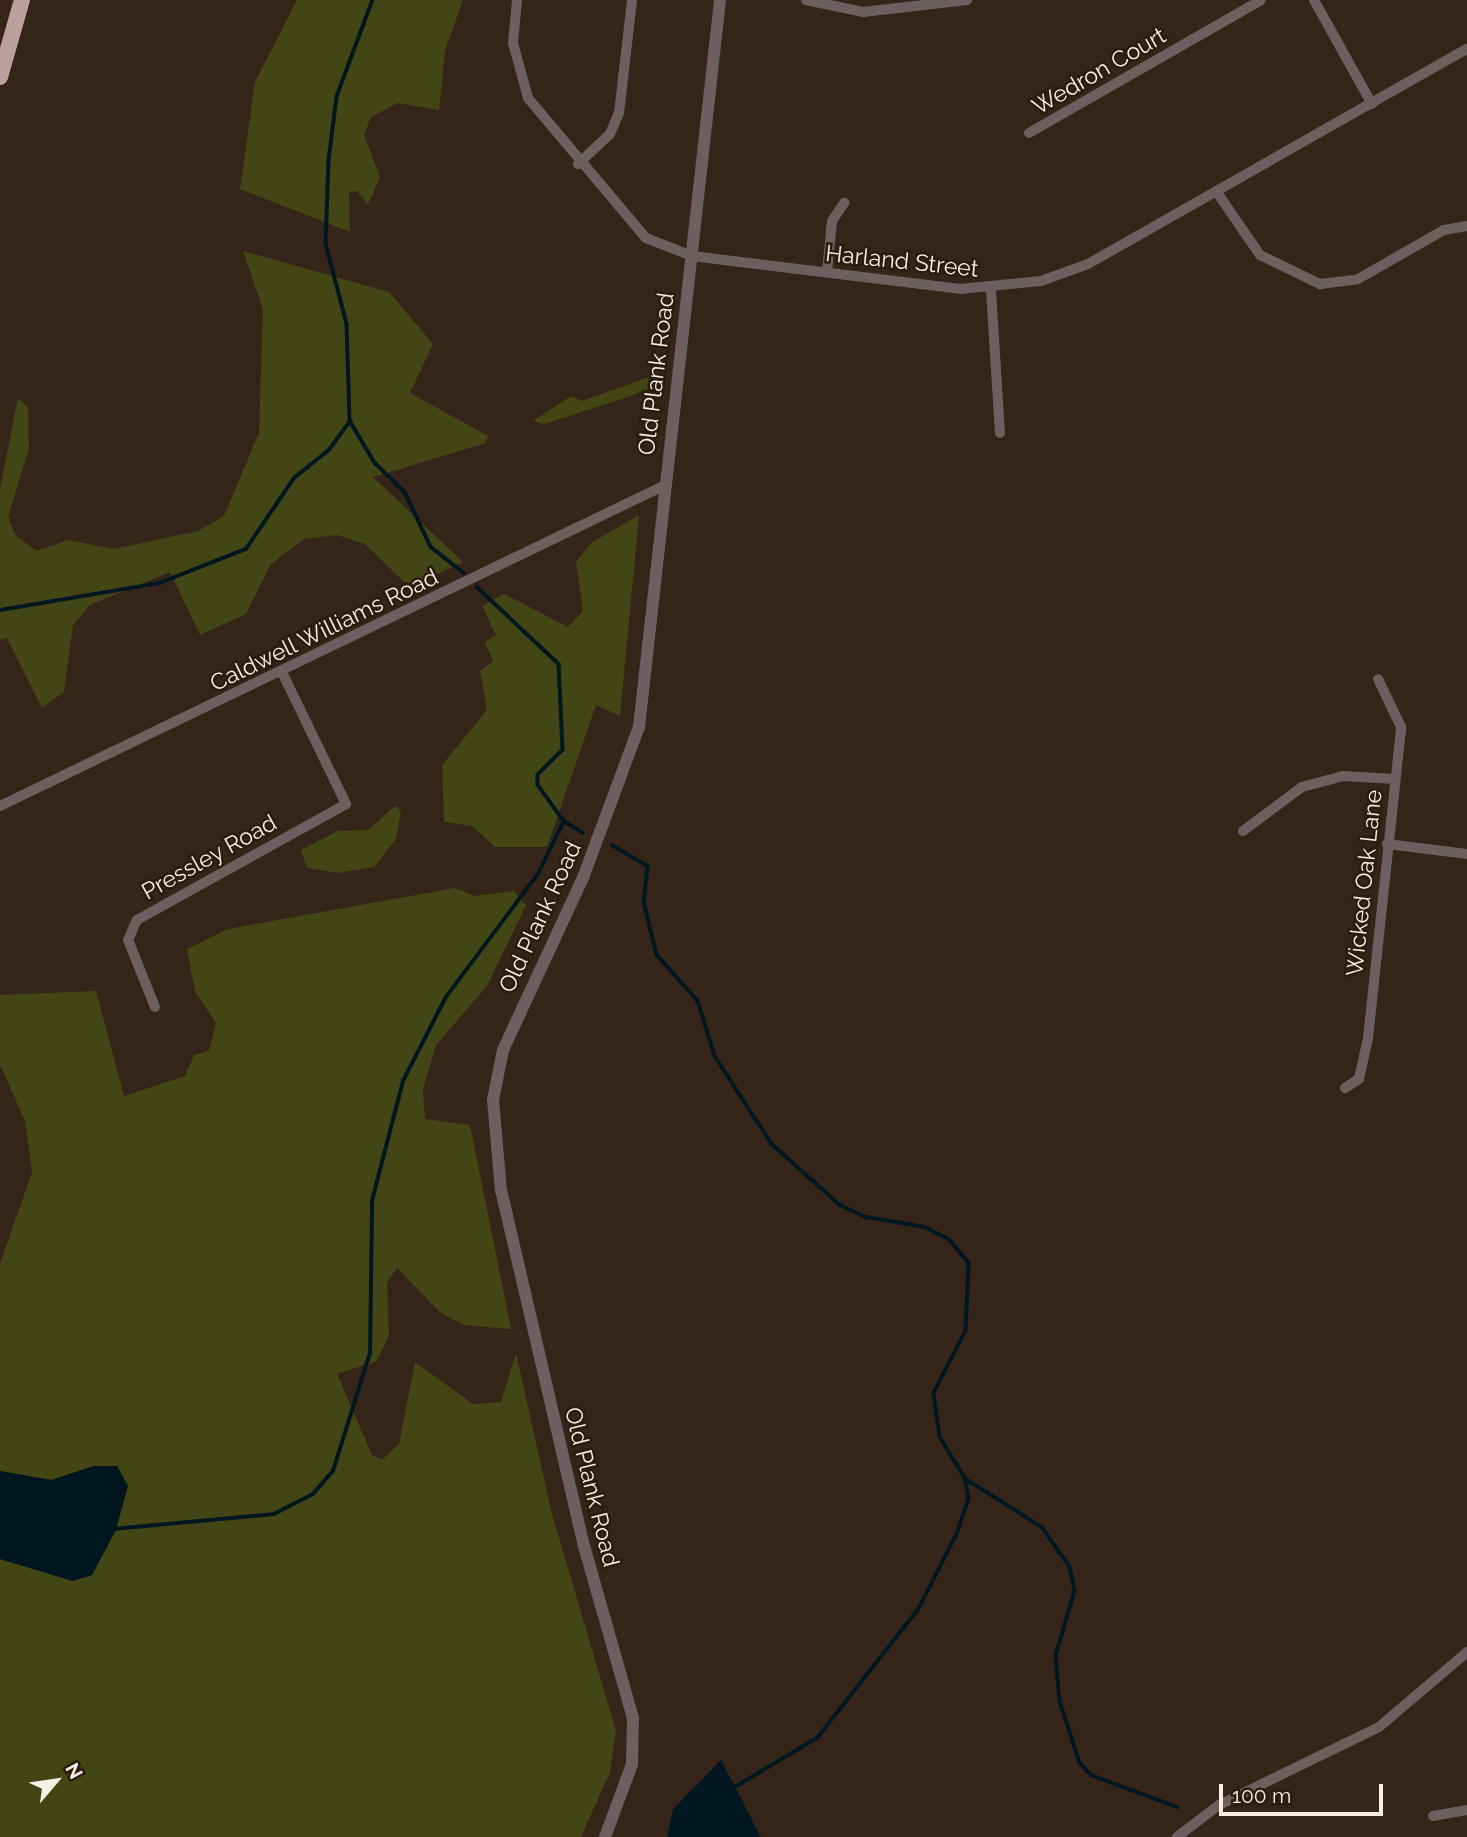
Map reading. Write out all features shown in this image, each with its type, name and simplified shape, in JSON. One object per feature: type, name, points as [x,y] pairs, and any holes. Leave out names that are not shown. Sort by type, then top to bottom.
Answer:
[{"type":"highway","points":[[0,77],[22,0]]},
{"type":"street","name":"Harland Street","points":[[517,0],[513,43],[519,75],[546,127],[646,238],[692,256],[991,290],[1070,272],[1467,49]]},
{"type":"street","points":[[578,164],[610,134],[619,113],[632,0]]},
{"type":"street","name":"Old Plank Road","points":[[605,1837],[632,1764],[633,1718],[583,1542],[504,1205],[493,1100],[503,1050],[583,878],[639,727],[663,486],[720,0]]},
{"type":"street","points":[[806,0],[863,12],[967,0]]},
{"type":"street","name":"Wedron Court","points":[[1029,133],[1261,0]]},
{"type":"street","points":[[1314,0],[1372,104]]},
{"type":"street","points":[[1216,191],[1260,256],[1320,284],[1357,279],[1444,230],[1467,226]]},
{"type":"street","points":[[827,272],[832,221],[844,203]]},
{"type":"street","points":[[991,290],[1000,433]]},
{"type":"street","name":"Caldwell Williams Road","points":[[0,806],[663,486]]},
{"type":"street","name":"Pressley Road","points":[[155,1007],[128,940],[137,920],[346,804],[282,672]]},
{"type":"street","name":"Wicked Oak Lane","points":[[1345,1088],[1359,1079],[1368,1038],[1401,727],[1378,679]]},
{"type":"street","points":[[1243,831],[1303,787],[1343,776],[1395,779]]},
{"type":"street","points":[[1387,844],[1467,854]]},
{"type":"street","points":[[1177,1837],[1219,1805],[1379,1727],[1467,1652]]},
{"type":"street","points":[[1433,1816],[1467,1811]]},
{"type":"green space","points":[[297,0],[463,0],[445,51],[439,110],[398,103],[371,117],[364,135],[380,177],[368,205],[357,191],[349,192],[350,232],[240,189],[255,82]]},
{"type":"green space","points":[[243,251],[389,292],[433,344],[410,393],[488,436],[486,443],[373,477],[463,562],[416,584],[404,582],[365,544],[337,535],[304,539],[271,564],[246,614],[200,635],[170,572],[90,605],[73,625],[64,692],[42,708],[7,638],[0,640],[0,489],[18,398],[28,408],[29,448],[8,517],[16,536],[37,551],[68,540],[114,549],[198,531],[224,516],[259,433],[263,309]]},
{"type":"green space","points":[[649,377],[648,389],[628,397],[545,424],[533,421],[571,396],[582,401]]},
{"type":"green space","points":[[639,515],[620,716],[596,705],[547,847],[495,847],[472,826],[444,822],[442,765],[487,710],[480,671],[493,661],[485,642],[496,635],[482,606],[504,594],[568,627],[583,611],[576,562],[591,543]]},
{"type":"green space","points":[[395,806],[401,811],[396,839],[374,867],[338,873],[307,868],[301,850],[338,831],[368,830]]},
{"type":"green space","points":[[455,888],[475,896],[514,891],[526,905],[487,986],[436,1045],[423,1089],[425,1119],[470,1125],[511,1329],[464,1325],[441,1313],[397,1268],[387,1283],[389,1335],[377,1361],[337,1374],[372,1455],[382,1460],[399,1444],[415,1362],[473,1404],[501,1402],[516,1353],[552,1514],[616,1731],[610,1772],[581,1837],[0,1837],[0,1559],[72,1581],[92,1575],[114,1531],[94,1466],[52,1480],[0,1471],[0,1264],[32,1172],[25,1121],[0,1065],[0,995],[96,991],[124,1096],[185,1076],[194,1055],[209,1051],[216,1023],[195,992],[187,949],[228,929]]},
{"type":"water","points":[[94,1466],[117,1466],[128,1486],[116,1530],[92,1575],[73,1581],[0,1559],[0,1471],[51,1480]]},
{"type":"water","points":[[721,1760],[761,1837],[667,1837],[673,1809]]},
{"type":"waterway","points":[[373,0],[337,97],[329,160],[326,244],[347,324],[350,421],[375,463],[405,492],[431,547],[464,573]]},
{"type":"waterway","points":[[0,610],[160,583],[246,549],[294,478],[329,450],[350,421]]},
{"type":"waterway","points":[[477,587],[559,664],[563,750],[538,775],[538,785],[564,821],[583,833]]},
{"type":"waterway","points":[[113,1529],[274,1514],[313,1494],[333,1471],[370,1353],[372,1201],[403,1081],[446,997],[538,874],[564,821]]},
{"type":"waterway","points":[[612,845],[648,866],[644,902],[657,955],[698,1001],[715,1056],[772,1144],[840,1205],[866,1217],[925,1227],[949,1239],[969,1263],[966,1331],[934,1393],[940,1437],[965,1478],[969,1499],[956,1536],[919,1609],[818,1738],[734,1788]]},
{"type":"waterway","points":[[966,1479],[1042,1527],[1070,1567],[1075,1591],[1056,1656],[1060,1701],[1080,1763],[1091,1775],[1177,1807]]}]
